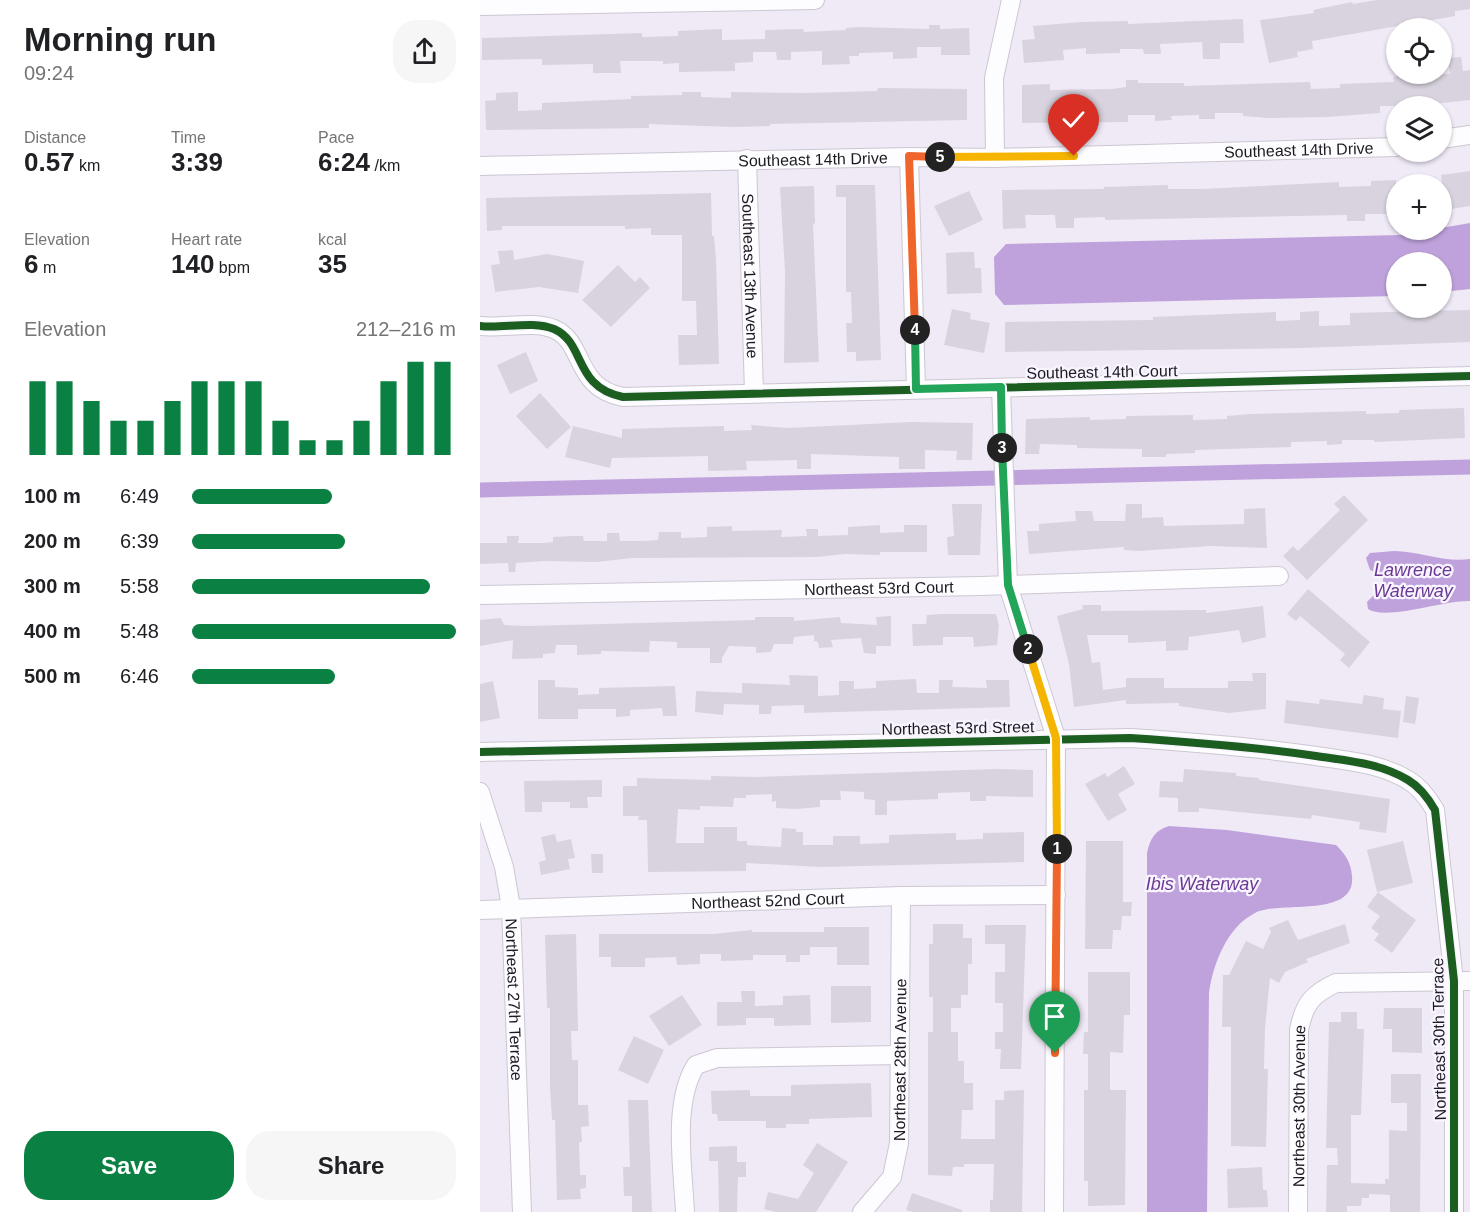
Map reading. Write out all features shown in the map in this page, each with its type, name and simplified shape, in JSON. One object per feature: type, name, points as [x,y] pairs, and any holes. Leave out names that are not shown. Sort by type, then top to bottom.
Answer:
[{"type":"street","points":[[480,6],[814,0]]},
{"type":"street","points":[[995,158],[994,78],[1011,0]]},
{"type":"street","points":[[1452,138],[1470,135]]},
{"type":"street","name":"Southeast 14th Drive","points":[[480,166],[909,156],[995,158],[1386,147]]},
{"type":"street","points":[[909,156],[916,389]]},
{"type":"street","name":"Southeast 13th Avenue","points":[[747,159],[753,393]]},
{"type":"street","name":"Southeast 14th Court","points":[[480,326],[552,328],[566,337],[587,376],[598,388],[609,394],[623,397],[1470,376]]},
{"type":"street","points":[[1001,387],[1003,501],[1008,585],[1056,738],[1054,1212]]},
{"type":"street","name":"Northeast 53rd Court","points":[[480,595],[1008,585],[1279,576]]},
{"type":"street","name":"Northeast 53rd Street","points":[[480,752],[1130,738],[1218,744],[1371,764],[1410,781],[1426,796]]},
{"type":"street","name":"Northeast 27th Terrace","points":[[480,792],[504,867],[511,907],[522,1212]]},
{"type":"street","name":"Northeast 30th Terrace","points":[[1426,796],[1435,810],[1462,981],[1454,1212]]},
{"type":"street","name":"Northeast 52nd Court","points":[[480,910],[511,907],[901,896],[1056,895]]},
{"type":"street","name":"Northeast 28th Avenue","points":[[862,1212],[892,1177],[899,1143],[901,896]]},
{"type":"street","name":"Northeast 30th Avenue","points":[[1298,1212],[1299,1030],[1302,1013],[1308,1001],[1318,992],[1336,984],[1462,981]]},
{"type":"street","points":[[684,1212],[682,1114],[687,1079],[696,1065],[717,1058],[900,1054]]},
{"type":"water","points":[[1470,223],[1470,289],[1452,291],[1452,252],[1386,252],[1386,296],[1004,305],[995,294],[994,257],[1006,244],[1386,235],[1386,240],[1452,240],[1452,226]]},
{"type":"water","name":"Lawrence Waterway","points":[[1394,551],[1451,559],[1470,559],[1470,601],[1388,613],[1368,609],[1367,602],[1379,590],[1383,579],[1382,575],[1370,570],[1366,558],[1370,553]]},
{"type":"water","name":"Ibis Waterway","points":[[1169,826],[1227,830],[1336,845],[1347,859],[1352,876],[1350,889],[1342,898],[1314,906],[1266,909],[1255,913],[1237,927],[1223,947],[1214,970],[1209,993],[1207,1212],[1147,1212],[1147,853],[1154,836]]},
{"type":"building","points":[[1377,0],[1470,0],[1470,9],[1455,11],[1455,16],[1444,18],[1386,18],[1386,28],[1312,41],[1313,49],[1297,52],[1298,57],[1269,63],[1260,20],[1314,13],[1313,10],[1352,2],[1353,4]]},
{"type":"building","points":[[1243,19],[1244,43],[1220,43],[1220,59],[1203,59],[1202,42],[1160,44],[1161,54],[1144,54],[1143,49],[1120,49],[1120,53],[1086,54],[1086,48],[1063,50],[1064,60],[1024,63],[1022,40],[1035,39],[1033,26],[1082,22],[1128,21],[1128,24]]},
{"type":"building","points":[[929,25],[940,25],[940,29],[969,28],[970,55],[941,55],[941,47],[917,47],[917,58],[893,59],[893,52],[859,53],[859,56],[849,56],[850,64],[822,65],[822,51],[791,52],[791,60],[777,60],[776,52],[753,52],[753,62],[735,63],[735,71],[679,72],[679,63],[620,61],[621,73],[593,73],[593,64],[542,65],[542,59],[482,60],[482,38],[642,33],[642,37],[678,36],[678,31],[722,29],[722,40],[765,39],[765,30],[803,29],[804,32],[846,30],[846,28],[858,27],[929,29]]},
{"type":"building","points":[[1461,57],[1463,71],[1470,70],[1470,100],[1452,102],[1452,96],[1386,96],[1386,106],[1380,106],[1380,113],[1327,117],[1268,118],[1243,116],[1243,113],[1215,113],[1215,119],[1199,119],[1199,115],[1171,116],[1172,120],[1155,121],[1155,115],[1128,115],[1128,122],[1022,123],[1022,85],[1050,84],[1050,90],[1112,89],[1126,87],[1126,80],[1138,80],[1138,83],[1184,83],[1184,86],[1310,82],[1311,89],[1340,88],[1340,84],[1386,82],[1452,84],[1452,58]]},
{"type":"building","points":[[878,88],[967,89],[967,120],[770,124],[770,126],[732,127],[649,124],[649,128],[486,130],[485,101],[496,100],[496,93],[518,92],[518,111],[542,110],[542,103],[631,99],[631,96],[682,95],[682,92],[701,92],[701,97],[731,98],[731,92],[805,93],[877,91]]},
{"type":"building","points":[[1470,171],[1470,206],[1452,209],[1452,174],[1448,174]]},
{"type":"building","points":[[1386,180],[1386,214],[1365,214],[1365,221],[1347,221],[1347,215],[1105,220],[1105,217],[1074,218],[1074,228],[1056,228],[1055,215],[1025,215],[1026,228],[1003,229],[1002,190],[1104,189],[1104,187],[1168,185],[1168,189],[1203,189],[1339,182],[1339,187],[1371,186],[1371,181]]},
{"type":"building","points":[[836,185],[875,185],[881,360],[856,361],[856,352],[847,352],[846,323],[852,323],[851,292],[846,292],[846,197],[836,197]]},
{"type":"building","points":[[814,186],[815,223],[813,224],[819,362],[784,363],[785,272],[780,187]]},
{"type":"building","points":[[969,191],[983,220],[949,236],[934,206]]},
{"type":"building","points":[[711,193],[712,236],[714,236],[716,259],[719,364],[679,365],[678,335],[697,335],[696,301],[682,301],[682,235],[651,235],[651,228],[625,229],[625,226],[502,226],[502,230],[487,231],[486,198]]},
{"type":"building","points":[[513,250],[514,260],[547,254],[584,261],[578,293],[539,287],[495,292],[491,265],[500,264],[498,251]]},
{"type":"building","points":[[974,252],[975,268],[981,268],[982,293],[947,294],[946,253]]},
{"type":"building","points":[[618,265],[635,282],[640,277],[650,288],[611,327],[582,300]]},
{"type":"building","points":[[952,309],[971,313],[970,319],[990,323],[984,353],[944,345]]},
{"type":"building","points":[[1452,310],[1470,310],[1470,342],[1301,348],[1005,352],[1005,322],[1153,320],[1153,317],[1276,312],[1276,321],[1300,320],[1300,312],[1319,311],[1319,326],[1350,325],[1350,313],[1386,312],[1386,318],[1452,318]]},
{"type":"building","points":[[526,352],[538,381],[510,394],[497,365]]},
{"type":"building","points":[[540,393],[571,427],[547,449],[516,416]]},
{"type":"building","points":[[1464,408],[1465,438],[1374,442],[1374,440],[1342,440],[1342,444],[1327,445],[1327,441],[1291,442],[1291,447],[1195,450],[1195,453],[1166,454],[1166,457],[1142,457],[1142,449],[1077,448],[1077,445],[1040,444],[1039,454],[1025,454],[1026,419],[1090,417],[1090,420],[1126,419],[1126,416],[1193,415],[1193,420],[1227,419],[1227,416],[1250,414],[1366,411],[1366,414],[1399,413],[1399,410]]},
{"type":"building","points":[[911,422],[973,423],[972,460],[956,460],[957,451],[925,450],[925,469],[899,469],[899,457],[811,454],[811,469],[797,469],[797,460],[746,461],[747,470],[708,471],[708,456],[612,458],[610,468],[565,457],[573,426],[622,438],[622,429],[724,426],[724,431],[752,430],[751,425],[788,428]]},
{"type":"building","points":[[1344,495],[1368,520],[1307,580],[1283,556],[1293,546],[1298,551],[1340,510],[1334,504]]},
{"type":"building","points":[[952,504],[982,504],[980,555],[948,555],[947,537],[954,536]]},
{"type":"building","points":[[1126,504],[1142,504],[1142,518],[1163,517],[1164,526],[1244,524],[1244,509],[1265,508],[1267,548],[1211,546],[1138,551],[1124,550],[1124,547],[1029,554],[1027,531],[1039,531],[1039,524],[1076,521],[1075,511],[1092,511],[1094,521],[1125,521]]},
{"type":"building","points":[[880,525],[880,533],[904,532],[904,525],[927,525],[927,552],[880,552],[880,555],[845,554],[816,557],[544,561],[516,563],[515,572],[509,572],[508,563],[480,564],[480,543],[507,543],[507,536],[519,536],[518,543],[544,543],[553,542],[553,537],[573,536],[583,536],[584,541],[607,541],[607,533],[619,533],[620,541],[644,541],[658,540],[659,532],[681,532],[681,538],[707,537],[707,527],[732,526],[732,531],[782,530],[781,537],[807,536],[806,529],[818,529],[818,536],[848,535],[848,527]]},
{"type":"building","points":[[1308,589],[1370,642],[1349,668],[1340,660],[1345,654],[1300,616],[1296,621],[1287,614]]},
{"type":"building","points":[[1082,605],[1101,605],[1101,611],[1206,610],[1206,613],[1263,606],[1266,637],[1242,643],[1239,630],[1189,637],[1188,650],[1166,651],[1166,641],[1128,643],[1128,635],[1087,635],[1092,663],[1100,662],[1103,690],[1126,687],[1126,678],[1164,678],[1164,688],[1228,688],[1228,681],[1253,681],[1252,673],[1266,673],[1266,709],[1229,713],[1179,706],[1179,703],[1126,704],[1126,700],[1074,707],[1069,664],[1057,616],[1083,609]]},
{"type":"building","points":[[996,614],[999,625],[997,645],[974,647],[973,637],[943,637],[943,645],[913,646],[912,624],[926,624],[927,615]]},
{"type":"building","points":[[891,616],[891,646],[876,646],[876,654],[864,653],[861,638],[831,640],[833,647],[819,648],[818,642],[814,641],[814,635],[794,637],[793,644],[774,644],[771,652],[756,653],[756,647],[729,646],[722,658],[722,663],[710,663],[710,648],[677,648],[677,642],[650,641],[649,652],[601,651],[601,654],[577,655],[577,645],[556,645],[555,653],[543,654],[543,658],[512,659],[513,640],[480,646],[480,620],[501,618],[504,625],[527,626],[755,620],[755,617],[794,617],[794,621],[840,617],[841,623],[877,625],[876,617]]},
{"type":"building","points":[[789,675],[818,676],[818,696],[839,695],[839,681],[854,681],[854,689],[876,688],[876,681],[916,679],[917,693],[939,693],[939,680],[953,680],[952,687],[987,688],[986,680],[1009,680],[1010,707],[804,713],[804,705],[772,706],[771,714],[759,714],[759,705],[724,704],[723,715],[695,712],[696,691],[742,693],[742,683],[790,685]]},
{"type":"building","points":[[538,680],[555,680],[555,687],[578,688],[578,695],[599,694],[599,688],[675,686],[677,716],[663,716],[662,708],[630,710],[630,716],[616,717],[616,709],[578,709],[578,719],[538,719]]},
{"type":"building","points":[[493,681],[500,718],[480,722],[480,684]]},
{"type":"building","points":[[1364,695],[1384,698],[1383,709],[1401,711],[1398,738],[1284,723],[1286,700],[1319,704],[1320,699],[1362,704]]},
{"type":"building","points":[[1406,696],[1419,698],[1415,724],[1403,722]]},
{"type":"building","points":[[1124,766],[1135,784],[1118,794],[1127,810],[1108,821],[1085,784],[1105,773],[1107,777]]},
{"type":"building","points":[[996,769],[1033,770],[1033,797],[986,796],[986,801],[970,801],[970,792],[938,793],[938,799],[887,801],[887,815],[875,815],[875,800],[864,799],[864,792],[840,791],[841,800],[820,800],[820,807],[796,809],[776,808],[776,801],[772,802],[772,794],[746,795],[746,798],[734,798],[733,807],[700,806],[700,810],[678,809],[676,843],[704,843],[704,827],[737,827],[737,841],[747,841],[747,845],[781,847],[782,828],[803,832],[803,845],[833,845],[833,836],[860,836],[860,844],[889,843],[889,835],[956,833],[956,840],[983,839],[983,833],[1024,832],[1024,862],[820,867],[746,863],[746,871],[648,872],[647,820],[638,820],[639,816],[623,816],[623,786],[637,786],[637,778],[711,780],[711,776],[756,777]]},
{"type":"building","points":[[1184,769],[1236,773],[1236,776],[1259,778],[1259,780],[1390,799],[1386,833],[1359,829],[1360,822],[1312,815],[1311,819],[1199,808],[1199,812],[1178,812],[1178,798],[1159,797],[1160,781],[1183,782]]},
{"type":"building","points":[[602,780],[602,797],[587,797],[588,808],[570,808],[570,802],[542,802],[542,812],[525,812],[524,781]]},
{"type":"building","points":[[555,834],[557,842],[571,839],[575,858],[568,859],[570,869],[541,875],[539,862],[546,860],[541,837]]},
{"type":"building","points":[[1086,841],[1123,841],[1123,902],[1132,902],[1131,916],[1122,916],[1121,930],[1113,930],[1112,949],[1085,949]]},
{"type":"building","points":[[1403,841],[1413,883],[1377,892],[1367,850]]},
{"type":"building","points":[[591,854],[603,854],[603,873],[592,873]]},
{"type":"building","points":[[1378,892],[1416,920],[1392,953],[1374,940],[1379,934],[1371,928],[1380,916],[1367,907]]},
{"type":"building","points":[[1288,920],[1298,940],[1345,924],[1350,943],[1306,959],[1308,962],[1285,972],[1279,983],[1270,978],[1264,1069],[1268,1069],[1266,1147],[1231,1146],[1231,1027],[1222,1027],[1223,975],[1229,975],[1246,941],[1263,949],[1271,932],[1269,928]]},
{"type":"building","points":[[933,924],[963,924],[963,938],[972,938],[972,964],[968,964],[968,995],[961,995],[961,1008],[951,1008],[951,1032],[958,1032],[958,1061],[964,1061],[964,1083],[973,1083],[973,1110],[962,1110],[961,1139],[995,1139],[995,1100],[1004,1100],[1004,1091],[1024,1090],[1022,1212],[990,1212],[990,1200],[993,1200],[994,1164],[964,1164],[964,1167],[953,1167],[952,1176],[928,1175],[928,1032],[933,1032],[933,997],[929,997],[929,944],[933,944]]},
{"type":"building","points":[[985,925],[1026,925],[1021,1069],[1000,1069],[1001,1049],[995,1049],[995,1032],[1003,1032],[1003,1003],[995,1003],[995,972],[1005,972],[1005,944],[985,944]]},
{"type":"building","points":[[824,927],[869,927],[869,965],[837,965],[837,947],[810,947],[810,955],[800,955],[800,962],[786,962],[786,955],[753,955],[753,960],[721,961],[721,954],[700,954],[700,964],[677,965],[676,957],[645,958],[645,967],[611,967],[611,957],[599,957],[599,934],[714,934],[752,930],[752,932],[824,932]]},
{"type":"building","points":[[576,934],[578,1031],[571,1031],[572,1060],[578,1060],[578,1105],[588,1105],[589,1126],[581,1127],[582,1142],[579,1142],[580,1175],[586,1175],[586,1188],[580,1189],[581,1199],[557,1200],[555,1120],[552,1120],[550,1087],[550,1008],[547,1008],[545,935]]},
{"type":"building","points":[[1088,972],[1130,972],[1130,1015],[1124,1015],[1123,1053],[1110,1052],[1110,1090],[1126,1090],[1125,1205],[1088,1206],[1088,1181],[1084,1181],[1084,1090],[1088,1090],[1088,1054],[1083,1054],[1084,1032],[1088,1032]]},
{"type":"building","points":[[831,986],[871,986],[871,1022],[831,1023]]},
{"type":"building","points":[[741,991],[755,991],[755,1006],[783,1005],[783,996],[810,995],[811,1025],[774,1026],[774,1018],[746,1018],[746,1025],[717,1026],[717,1002],[742,1002]]},
{"type":"building","points":[[682,995],[702,1025],[669,1046],[649,1016]]},
{"type":"building","points":[[1384,1008],[1422,1008],[1422,1053],[1392,1052],[1392,1029],[1383,1029]]},
{"type":"building","points":[[1341,1012],[1357,1012],[1357,1029],[1364,1029],[1361,1115],[1351,1115],[1351,1183],[1385,1184],[1385,1179],[1389,1179],[1389,1130],[1407,1131],[1407,1103],[1391,1103],[1391,1074],[1421,1074],[1420,1212],[1390,1212],[1390,1195],[1369,1194],[1369,1198],[1362,1198],[1361,1206],[1347,1206],[1347,1212],[1326,1212],[1327,1165],[1338,1165],[1337,1148],[1326,1148],[1329,1022],[1341,1022]]},
{"type":"building","points":[[634,1036],[664,1050],[648,1084],[618,1070]]},
{"type":"building","points":[[871,1083],[872,1117],[809,1119],[809,1124],[786,1124],[786,1128],[766,1128],[766,1121],[718,1121],[717,1114],[712,1114],[711,1091],[750,1090],[750,1096],[791,1096],[791,1085]]},
{"type":"building","points":[[628,1100],[648,1100],[652,1212],[632,1212],[632,1196],[624,1196],[623,1167],[630,1167]]},
{"type":"building","points":[[817,1143],[848,1162],[816,1212],[776,1212],[764,1209],[768,1192],[798,1199],[814,1173],[803,1165]]},
{"type":"building","points":[[737,1146],[737,1162],[746,1162],[746,1177],[738,1177],[737,1212],[719,1212],[718,1161],[709,1161],[709,1147]]},
{"type":"building","points":[[1262,1167],[1263,1190],[1267,1190],[1268,1207],[1228,1208],[1227,1169]]},
{"type":"building","points":[[912,1193],[962,1210],[962,1212],[906,1210]]},
{"type":"waterway","points":[[480,490],[1470,467]]},
{"type":"cycle path","points":[[480,326],[537,325],[554,329],[571,344],[588,375],[596,384],[607,392],[623,397],[1470,376]]},
{"type":"cycle path","points":[[480,752],[1130,738],[1223,745],[1340,759],[1397,774],[1420,789],[1435,810],[1454,981],[1454,1212]]},
{"type":"route","points":[[1055,1053],[1058,759],[1051,719],[1008,585],[1003,501],[1001,387],[916,389],[909,156],[995,158],[1074,156]]}]
